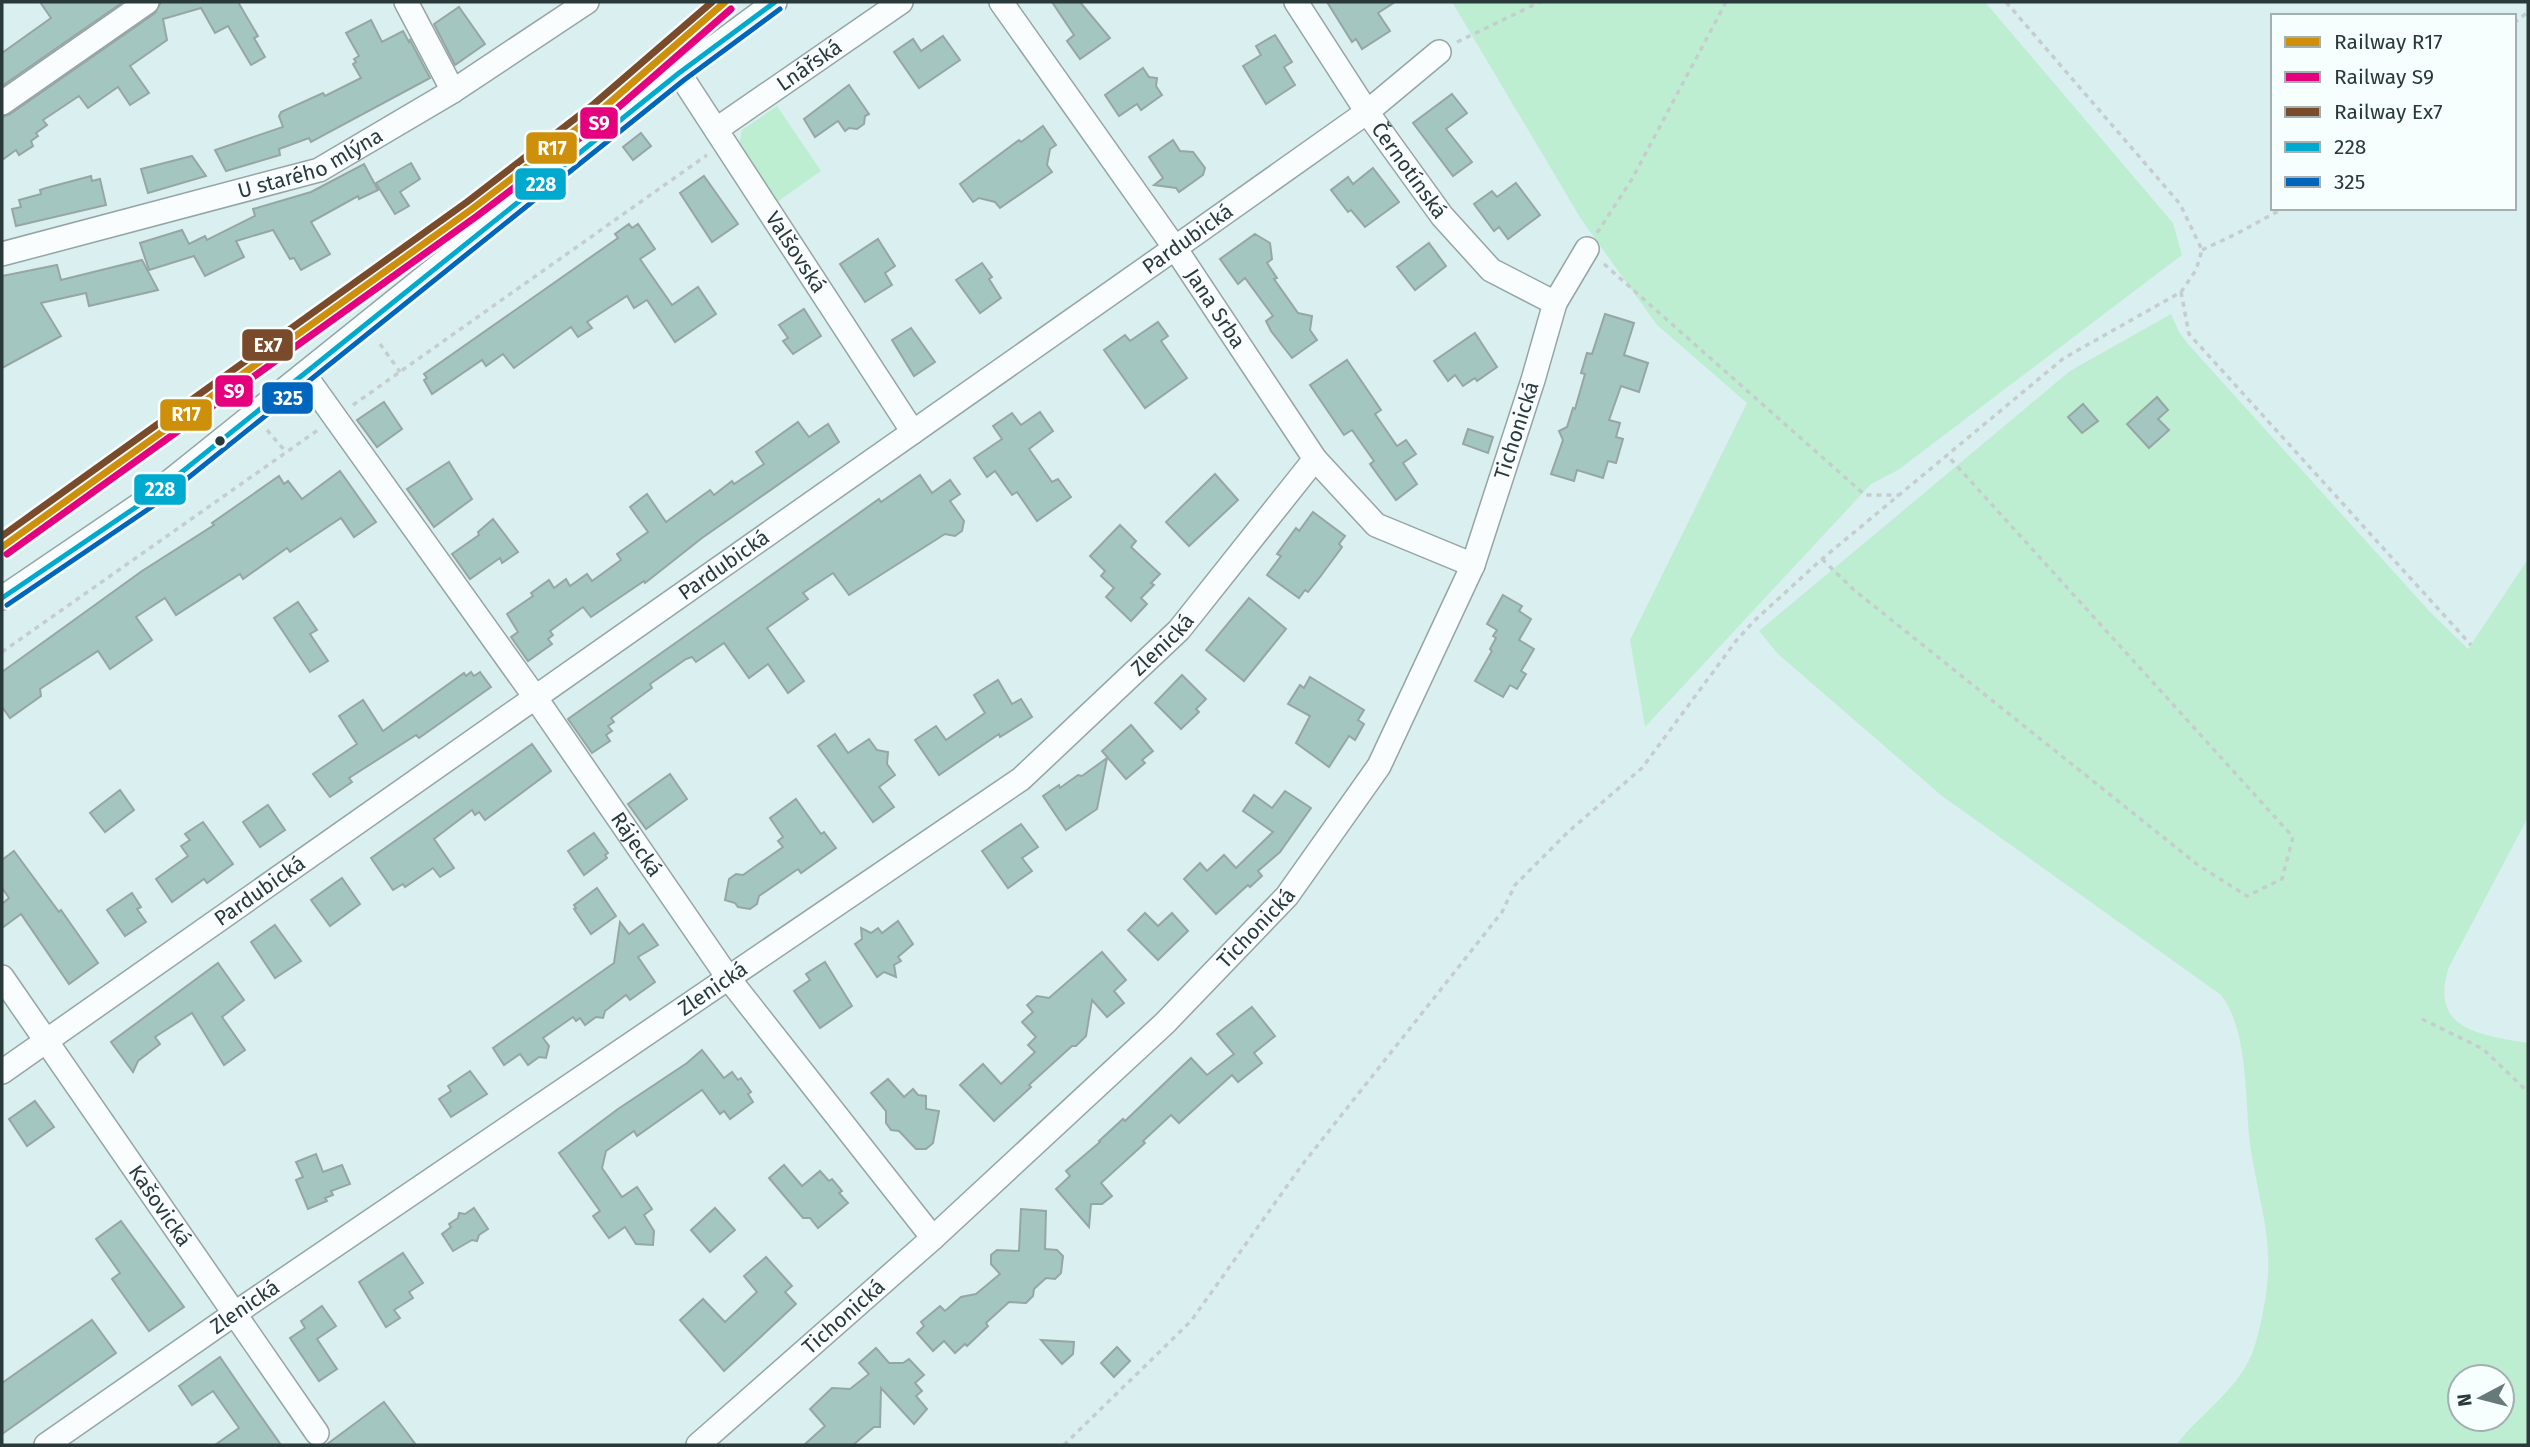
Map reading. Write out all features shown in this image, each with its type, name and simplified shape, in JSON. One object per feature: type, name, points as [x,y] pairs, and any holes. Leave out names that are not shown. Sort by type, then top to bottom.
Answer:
[{"type":"street","points":[[2,103],[146,2]]},
{"type":"street","points":[[406,2],[453,90]]},
{"type":"street","name":"U starého mlýna","points":[[2,254],[319,170],[453,90],[587,2]]},
{"type":"street","points":[[2,598],[148,499],[679,73],[775,2]]},
{"type":"street","name":"Lnářská","points":[[722,136],[901,2]]},
{"type":"street","name":"Jana Srba","points":[[1001,2],[1175,248],[1315,459],[1376,525],[1473,565]]},
{"type":"street","name":"Černotínská","points":[[1296,2],[1367,112],[1442,216],[1491,270],[1555,303]]},
{"type":"street","name":"Pardubická","points":[[2,1072],[1367,112],[1439,52]]},
{"type":"street","name":"Valšovská","points":[[679,73],[913,432]]},
{"type":"street","name":"Tichonická","points":[[698,1445],[933,1238],[1165,1023],[1287,896],[1379,766],[1473,565],[1555,303],[1587,248]]},
{"type":"street","name":"Rájecká","points":[[304,374],[535,697],[729,979],[933,1238]]},
{"type":"street","name":"Zlenická","points":[[46,1445],[234,1314],[1021,779],[1179,630],[1315,459]]},
{"type":"street","name":"Kašovická","points":[[2,977],[317,1433]]},
{"type":"path","points":[[1439,52],[1540,2]]},
{"type":"path","points":[[1726,2],[1632,179],[1587,248],[1865,495],[1900,495]]},
{"type":"path","points":[[1064,1445],[1191,1321],[1302,1165],[1502,912],[1515,885],[1568,832],[1642,768],[1736,640],[1754,621],[1822,559],[2064,358],[2181,292],[2196,270],[2202,250],[2180,204],[2006,2]]},
{"type":"path","points":[[2,652],[400,372],[722,136]]},
{"type":"path","points":[[2202,250],[2280,210]]},
{"type":"path","points":[[2181,292],[2189,334],[2471,645]]},
{"type":"path","points":[[380,344],[400,372]]},
{"type":"path","points":[[254,413],[286,452]]},
{"type":"path","points":[[1822,559],[1854,590],[2198,865],[2248,896],[2282,879],[2293,837],[1947,455]]},
{"type":"path","points":[[2422,1019],[2483,1049],[2528,1092]]},
{"type":"green space","points":[[1452,2],[1985,2],[2173,223],[2182,255],[1898,470],[1871,484],[1645,727],[1630,640],[1747,403],[1657,325],[1581,219]]},
{"type":"green space","points":[[777,106],[821,171],[777,202],[739,145],[742,130]]},
{"type":"green space","points":[[2171,314],[2188,344],[2430,612],[2468,649],[2528,559],[2528,817],[2449,967],[2444,988],[2446,1004],[2452,1017],[2463,1026],[2493,1037],[2528,1043],[2528,1445],[2176,1445],[2244,1369],[2258,1334],[2266,1293],[2266,1230],[2251,1151],[2241,1049],[2230,1011],[2221,995],[1942,796],[1778,654],[1759,631],[2070,371]]},
{"type":"building","points":[[40,2],[123,2],[2,86],[2,53],[51,18]]},
{"type":"building","points":[[161,2],[238,2],[258,36],[254,38],[265,57],[251,65],[228,26],[215,33],[201,8],[163,19],[167,40],[130,66],[149,93],[130,105],[118,87],[88,108],[79,96],[43,120],[47,125],[36,133],[38,136],[31,141],[33,146],[19,155],[16,150],[2,160],[2,117],[155,13]]},
{"type":"building","points":[[1052,2],[1080,2],[1110,38],[1080,59],[1067,41],[1074,35]]},
{"type":"building","points":[[1327,2],[1395,2],[1378,13],[1390,31],[1362,49],[1356,39],[1352,42]]},
{"type":"building","points":[[459,7],[485,44],[455,65],[434,24]]},
{"type":"building","points":[[371,20],[382,42],[403,31],[430,78],[311,142],[309,138],[279,149],[280,155],[226,171],[215,150],[283,127],[279,116],[281,112],[323,93],[325,96],[361,78],[353,64],[356,62],[354,59],[359,56],[346,33]]},
{"type":"building","points":[[1275,35],[1292,62],[1284,67],[1295,85],[1266,104],[1243,66],[1261,55],[1256,46]]},
{"type":"building","points":[[943,36],[960,60],[919,88],[894,52],[913,39],[921,51]]},
{"type":"building","points":[[1143,68],[1149,77],[1157,78],[1156,86],[1162,95],[1141,110],[1137,104],[1119,116],[1105,95]]},
{"type":"building","points":[[849,85],[869,114],[865,116],[864,124],[857,129],[849,128],[845,131],[838,121],[815,137],[804,119]]},
{"type":"building","points":[[1452,94],[1467,113],[1446,129],[1472,162],[1453,176],[1413,123]]},
{"type":"building","points":[[1043,126],[1056,145],[1050,149],[1047,165],[1052,172],[1000,208],[995,202],[979,198],[973,202],[960,184],[1019,140],[1021,142]]},
{"type":"building","points":[[641,133],[651,146],[633,160],[623,147]]},
{"type":"building","points":[[1173,140],[1180,151],[1193,152],[1205,168],[1203,175],[1179,192],[1176,188],[1154,185],[1163,178],[1149,157]]},
{"type":"building","points":[[192,156],[206,176],[148,193],[141,169]]},
{"type":"building","points":[[411,163],[420,179],[400,192],[409,206],[395,214],[376,183]]},
{"type":"building","points":[[364,164],[378,190],[359,199],[358,196],[311,222],[330,254],[301,270],[294,258],[290,259],[273,230],[236,241],[244,257],[205,276],[194,256],[149,270],[140,243],[182,230],[189,244],[205,236],[207,240],[255,216],[253,209],[311,192]]},
{"type":"building","points":[[1373,168],[1399,202],[1365,227],[1351,210],[1348,212],[1331,190],[1348,177],[1353,184]]},
{"type":"building","points":[[91,176],[92,181],[100,179],[106,205],[16,226],[12,209],[21,207],[19,200],[41,194],[40,190]]},
{"type":"building","points":[[704,176],[738,224],[712,242],[680,193]]},
{"type":"building","points":[[1516,183],[1540,215],[1508,239],[1499,227],[1494,231],[1474,204],[1492,191],[1497,197]]},
{"type":"building","points":[[629,224],[632,228],[638,224],[655,249],[640,259],[672,305],[698,287],[716,314],[675,342],[647,300],[634,308],[627,296],[587,322],[592,328],[578,337],[571,327],[514,368],[503,354],[486,366],[482,360],[432,394],[424,380],[427,378],[424,374],[618,238],[615,234]]},
{"type":"building","points":[[1255,234],[1270,243],[1272,259],[1267,263],[1277,278],[1274,279],[1298,313],[1312,316],[1310,330],[1317,340],[1292,358],[1266,321],[1273,316],[1245,278],[1238,284],[1220,259]]},
{"type":"building","points":[[878,239],[895,266],[885,273],[892,285],[865,302],[840,264]]},
{"type":"building","points":[[1429,243],[1446,266],[1415,290],[1397,267]]},
{"type":"building","points":[[142,260],[158,290],[89,306],[86,293],[41,303],[61,336],[2,368],[2,276],[57,265],[61,280]]},
{"type":"building","points":[[982,263],[992,277],[989,279],[1001,298],[980,313],[956,280]]},
{"type":"building","points":[[804,309],[821,336],[793,354],[783,341],[788,338],[779,325]]},
{"type":"building","points":[[1605,314],[1634,323],[1624,355],[1648,363],[1639,392],[1621,386],[1609,420],[1620,423],[1616,437],[1623,439],[1616,463],[1608,461],[1603,478],[1577,470],[1574,481],[1551,474],[1563,440],[1559,431],[1567,427],[1573,408],[1575,409],[1585,374],[1581,373],[1587,353],[1592,354]]},
{"type":"building","points":[[1158,322],[1168,336],[1161,341],[1187,378],[1145,408],[1104,350],[1125,335],[1130,341]]},
{"type":"building","points":[[911,328],[935,362],[914,376],[892,340]]},
{"type":"building","points":[[1475,333],[1497,367],[1477,381],[1475,378],[1463,386],[1455,375],[1448,381],[1434,361]]},
{"type":"building","points":[[1347,360],[1381,410],[1375,414],[1397,446],[1406,440],[1416,454],[1403,463],[1417,484],[1396,500],[1370,464],[1374,461],[1352,430],[1344,435],[1310,385]]},
{"type":"building","points":[[2157,397],[2168,410],[2158,419],[2169,430],[2149,448],[2127,424]]},
{"type":"building","points":[[384,402],[402,429],[377,447],[357,420]]},
{"type":"building","points":[[2083,404],[2098,421],[2082,433],[2068,417]]},
{"type":"building","points":[[1040,412],[1053,431],[1029,449],[1052,482],[1058,479],[1071,497],[1037,521],[1017,492],[1012,495],[995,471],[987,477],[974,458],[1002,439],[993,426],[1012,413],[1021,425]]},
{"type":"building","points":[[798,422],[809,437],[828,424],[839,442],[702,538],[645,583],[644,581],[591,617],[583,607],[550,631],[553,635],[548,639],[552,644],[528,661],[511,637],[518,632],[507,614],[533,596],[531,593],[549,580],[554,588],[566,579],[570,586],[587,574],[592,581],[621,560],[617,554],[648,532],[630,507],[647,494],[666,522],[710,490],[714,495],[732,481],[734,484],[764,464],[756,452]]},
{"type":"building","points":[[1468,429],[1493,437],[1488,453],[1463,444]]},
{"type":"building","points":[[449,462],[472,499],[434,527],[407,489]]},
{"type":"building","points":[[340,471],[376,522],[354,537],[341,518],[290,552],[287,548],[243,579],[240,574],[176,615],[165,598],[136,617],[152,640],[110,669],[98,651],[40,689],[41,696],[10,718],[2,707],[2,672],[142,571],[214,525],[212,523],[279,476],[284,484],[288,481],[302,499]]},
{"type":"building","points":[[1215,474],[1238,500],[1189,546],[1166,522]]},
{"type":"building","points":[[920,475],[932,493],[950,480],[960,494],[950,501],[964,521],[962,531],[955,536],[945,534],[849,595],[833,573],[803,593],[808,599],[767,628],[804,681],[788,693],[768,664],[749,678],[724,643],[696,662],[692,657],[686,659],[650,684],[652,688],[611,718],[614,722],[608,726],[612,731],[606,735],[610,741],[592,753],[568,719],[879,499],[881,502]]},
{"type":"building","points":[[1313,512],[1345,536],[1339,544],[1342,547],[1320,577],[1308,592],[1305,590],[1299,598],[1267,575],[1281,556],[1277,554],[1296,528],[1299,531]]},
{"type":"building","points":[[493,519],[518,552],[502,563],[500,558],[470,579],[452,554],[479,535],[478,532]]},
{"type":"building","points":[[1120,525],[1136,541],[1131,547],[1160,574],[1151,583],[1154,585],[1141,598],[1147,604],[1131,621],[1106,597],[1114,588],[1101,576],[1105,571],[1090,556]]},
{"type":"building","points":[[1503,595],[1522,606],[1519,611],[1531,619],[1519,640],[1534,649],[1521,671],[1526,674],[1517,689],[1510,685],[1503,697],[1475,681],[1492,651],[1490,649],[1496,638],[1493,636],[1497,630],[1487,624]]},
{"type":"building","points":[[1249,598],[1286,629],[1244,681],[1206,650]]},
{"type":"building","points":[[298,602],[317,630],[310,634],[328,661],[310,672],[274,618]]},
{"type":"building","points":[[471,672],[474,676],[480,672],[491,687],[419,738],[416,735],[349,778],[352,782],[330,797],[313,774],[357,744],[339,716],[363,700],[383,731],[464,673],[466,676]]},
{"type":"building","points":[[1182,675],[1206,699],[1196,709],[1199,712],[1181,729],[1155,703]]},
{"type":"building","points":[[1310,677],[1364,710],[1358,720],[1364,724],[1355,740],[1349,736],[1329,767],[1296,743],[1310,716],[1288,704],[1300,685],[1304,688]]},
{"type":"building","points":[[998,680],[1012,704],[1021,699],[1032,717],[1000,737],[999,734],[939,775],[915,740],[936,726],[946,740],[985,713],[974,695]]},
{"type":"building","points":[[1131,725],[1153,751],[1142,760],[1145,763],[1126,779],[1102,751]]},
{"type":"building","points":[[835,734],[848,753],[869,739],[877,750],[888,752],[887,764],[895,775],[879,787],[894,807],[873,822],[818,746]]},
{"type":"building","points":[[532,744],[551,771],[485,820],[479,812],[475,815],[472,810],[434,839],[454,868],[440,877],[433,868],[405,887],[403,884],[393,890],[371,858]]},
{"type":"building","points":[[1107,758],[1097,809],[1066,830],[1043,796],[1078,775],[1082,776]]},
{"type":"building","points":[[670,774],[687,799],[646,829],[628,804]]},
{"type":"building","points":[[120,790],[134,810],[105,832],[90,813]]},
{"type":"building","points":[[1285,791],[1311,808],[1280,852],[1258,871],[1262,876],[1216,914],[1184,879],[1200,863],[1207,871],[1224,855],[1236,868],[1273,832],[1243,811],[1254,795],[1272,808]]},
{"type":"building","points":[[796,799],[821,834],[824,832],[836,848],[801,873],[798,869],[759,896],[757,904],[750,909],[738,907],[725,900],[729,879],[736,874],[743,875],[783,847],[778,841],[783,837],[770,818]]},
{"type":"building","points":[[268,805],[285,830],[260,847],[243,822]]},
{"type":"building","points":[[203,822],[233,864],[207,883],[204,879],[172,902],[156,879],[188,856],[181,846],[190,840],[185,834]]},
{"type":"building","points":[[1021,824],[1038,847],[1022,858],[1032,871],[1008,888],[982,851]]},
{"type":"building","points":[[594,833],[608,853],[605,855],[607,858],[584,875],[568,851]]},
{"type":"building","points":[[14,851],[59,912],[61,910],[98,963],[69,984],[21,914],[2,928],[2,904],[9,898],[2,888],[2,860]]},
{"type":"building","points":[[342,878],[360,904],[330,926],[311,900]]},
{"type":"building","points":[[597,888],[616,916],[591,934],[574,905]]},
{"type":"building","points":[[132,893],[141,907],[137,909],[146,922],[125,936],[107,910]]},
{"type":"building","points":[[1145,913],[1158,926],[1172,913],[1188,931],[1158,960],[1128,930]]},
{"type":"building","points":[[898,921],[913,944],[898,957],[901,961],[894,965],[896,977],[884,972],[877,977],[855,944],[862,939],[861,928],[871,933],[878,928],[882,933]]},
{"type":"building","points":[[620,922],[629,934],[643,924],[658,945],[638,957],[655,982],[630,1000],[626,995],[605,1011],[603,1018],[596,1017],[585,1025],[580,1018],[576,1021],[573,1017],[543,1038],[549,1046],[546,1058],[539,1057],[528,1065],[520,1054],[504,1065],[493,1048],[614,963]]},
{"type":"building","points":[[275,925],[301,961],[275,978],[251,942]]},
{"type":"building","points":[[1102,952],[1126,980],[1114,991],[1124,1003],[1107,1017],[1092,1000],[1086,1036],[1029,1085],[1031,1087],[994,1121],[960,1085],[983,1064],[1001,1084],[1035,1052],[1028,1045],[1036,1037],[1022,1022],[1033,1012],[1027,1005],[1037,996],[1049,998]]},
{"type":"building","points":[[825,962],[852,1006],[820,1028],[794,991],[810,980],[806,974]]},
{"type":"building","points":[[218,963],[244,1000],[222,1017],[245,1050],[224,1065],[192,1013],[155,1037],[160,1044],[138,1061],[133,1072],[111,1042]]},
{"type":"building","points":[[1252,1007],[1275,1036],[1254,1053],[1262,1063],[1238,1082],[1232,1075],[1179,1123],[1171,1115],[1143,1141],[1145,1143],[1101,1183],[1112,1196],[1102,1204],[1091,1204],[1089,1227],[1056,1189],[1070,1176],[1066,1171],[1123,1119],[1125,1121],[1191,1058],[1207,1075],[1234,1054],[1217,1034]]},
{"type":"building","points":[[702,1050],[724,1078],[732,1072],[738,1080],[741,1078],[751,1092],[748,1094],[753,1102],[730,1119],[724,1111],[720,1114],[702,1090],[637,1136],[634,1131],[606,1151],[602,1168],[622,1197],[637,1187],[652,1209],[644,1215],[654,1231],[653,1245],[636,1244],[625,1227],[609,1238],[593,1216],[600,1211],[559,1153]]},
{"type":"building","points":[[470,1071],[487,1094],[451,1117],[439,1099],[451,1091],[448,1086]]},
{"type":"building","points":[[888,1079],[904,1097],[913,1089],[918,1095],[926,1096],[926,1109],[939,1111],[933,1143],[926,1149],[916,1149],[899,1131],[891,1130],[886,1123],[886,1111],[871,1093]]},
{"type":"building","points":[[35,1101],[54,1127],[27,1146],[9,1119]]},
{"type":"building","points":[[316,1154],[323,1172],[342,1165],[350,1184],[331,1191],[333,1195],[325,1198],[327,1201],[308,1209],[296,1180],[303,1177],[296,1162]]},
{"type":"building","points":[[784,1165],[802,1186],[820,1171],[829,1181],[832,1179],[848,1203],[818,1228],[810,1218],[803,1218],[769,1178]]},
{"type":"building","points":[[474,1208],[488,1229],[479,1235],[477,1241],[472,1240],[453,1251],[442,1234],[451,1227],[449,1224],[458,1218],[459,1213],[465,1214]]},
{"type":"building","points":[[715,1208],[735,1230],[710,1252],[691,1230]]},
{"type":"building","points":[[1021,1209],[1046,1211],[1045,1249],[1057,1250],[1063,1256],[1061,1273],[1055,1279],[1046,1278],[1034,1289],[1033,1296],[1026,1303],[1009,1302],[986,1323],[988,1326],[967,1346],[965,1344],[955,1353],[944,1341],[933,1351],[917,1333],[924,1326],[921,1322],[940,1306],[945,1311],[961,1297],[976,1294],[1000,1274],[991,1264],[991,1255],[997,1250],[1019,1251]]},
{"type":"building","points":[[121,1221],[184,1307],[149,1331],[112,1279],[120,1273],[96,1239]]},
{"type":"building","points":[[403,1253],[423,1283],[409,1292],[413,1298],[394,1310],[400,1318],[386,1327],[359,1282]]},
{"type":"building","points":[[766,1257],[792,1286],[785,1292],[796,1304],[724,1371],[680,1320],[703,1299],[725,1322],[757,1292],[744,1276]]},
{"type":"building","points":[[322,1306],[336,1326],[317,1339],[337,1369],[319,1381],[290,1338],[305,1328],[301,1321]]},
{"type":"building","points":[[92,1320],[116,1353],[2,1434],[2,1383]]},
{"type":"building","points":[[1041,1340],[1074,1342],[1073,1354],[1062,1364]]},
{"type":"building","points":[[1117,1347],[1130,1361],[1114,1377],[1101,1363]]},
{"type":"building","points":[[876,1348],[889,1363],[903,1363],[909,1359],[924,1375],[915,1383],[922,1391],[916,1396],[927,1409],[914,1424],[881,1388],[880,1427],[874,1427],[853,1445],[804,1445],[825,1426],[810,1409],[832,1388],[850,1389],[869,1374],[859,1363]]},
{"type":"building","points":[[220,1357],[281,1445],[215,1445],[239,1428],[213,1391],[192,1405],[179,1386]]},
{"type":"building","points":[[384,1402],[416,1445],[326,1445],[365,1416]]},
{"type":"rail line","name":"Ex7","points":[[2,536],[467,202],[594,104],[712,2]]},
{"type":"rail line","name":"R17","points":[[2,547],[472,209],[600,111],[725,2]]},
{"type":"rail line","name":"S9","points":[[7,554],[477,216],[606,118],[731,9]]},
{"type":"transit line","name":"228","points":[[2,598],[148,499],[679,73],[775,2]]},
{"type":"transit line","name":"325","points":[[7,605],[153,506],[684,80],[780,9]]}]
